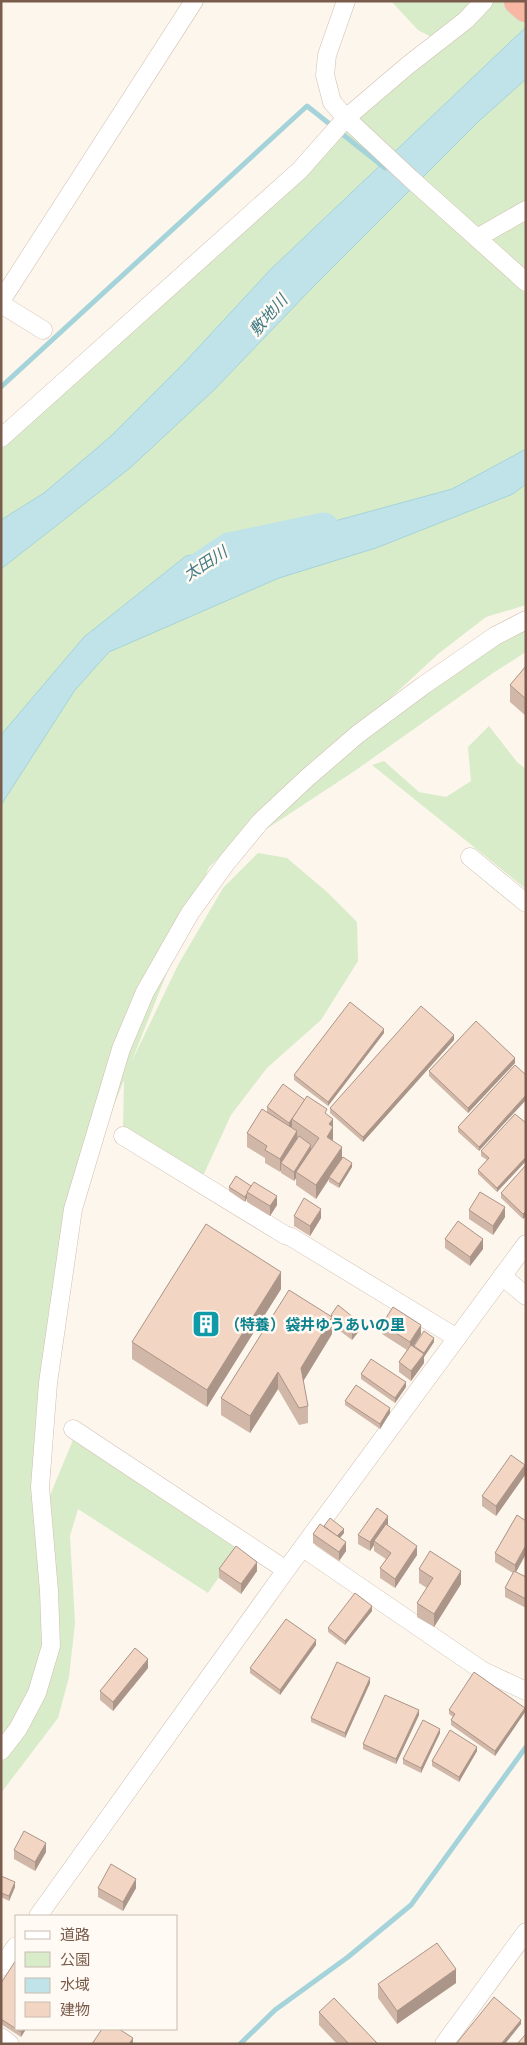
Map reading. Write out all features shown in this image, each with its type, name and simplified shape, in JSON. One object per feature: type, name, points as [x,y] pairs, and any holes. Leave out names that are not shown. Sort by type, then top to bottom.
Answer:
[{"type":"highway","points":[[518,1],[526,8]]},
{"type":"street","points":[[43,330],[1,302],[194,1]]},
{"type":"street","points":[[346,1],[327,55],[325,75],[332,102],[346,118],[526,282]]},
{"type":"street","points":[[1,438],[300,170],[346,118],[407,66],[466,20],[484,1]]},
{"type":"street","points":[[477,238],[526,210]]},
{"type":"street","points":[[1,1751],[18,1730],[37,1693],[51,1646],[49,1591],[40,1487],[48,1383],[61,1280],[73,1209],[122,1049],[145,992],[190,913],[226,862],[260,822],[358,734],[479,647],[526,620]]},
{"type":"street","points":[[470,857],[526,903]]},
{"type":"street","points":[[123,1136],[457,1338]]},
{"type":"street","points":[[39,1915],[286,1570],[526,1244]]},
{"type":"street","points":[[502,1276],[526,1296]]},
{"type":"street","points":[[73,1428],[286,1570]]},
{"type":"street","points":[[303,1548],[483,1671],[526,1691]]},
{"type":"street","points":[[444,2044],[526,1932]]},
{"type":"street","points":[[1,1967],[15,1947]]},
{"type":"street","points":[[1,2037],[10,2044]]},
{"type":"green space","points":[[391,1],[526,1],[526,605],[486,617],[438,654],[209,867],[131,1063],[178,965],[223,888],[258,853],[287,858],[327,892],[357,922],[358,961],[321,1020],[267,1068],[231,1115],[203,1176],[123,1129],[124,1080],[73,1209],[43,1451],[46,1505],[75,1435],[241,1545],[208,1593],[78,1509],[70,1536],[75,1623],[69,1677],[58,1718],[1,1793],[1,439],[437,40],[418,30]]},
{"type":"green space","points":[[526,621],[526,652],[493,673],[356,770],[268,828],[342,748]]},
{"type":"green space","points":[[489,726],[517,762],[526,769],[526,889],[372,765],[384,761],[419,792],[446,797],[471,781],[468,747]]},
{"type":"water","name":"敷地川","points":[[526,27],[526,79],[479,121],[312,288],[214,390],[130,468],[1,569],[1,520],[44,493],[110,437],[183,364],[271,269]]},
{"type":"water","points":[[526,449],[526,484],[513,494],[376,548],[279,578],[109,652],[75,690],[1,805],[1,735],[84,637],[186,556],[287,534],[452,489]]},
{"type":"building","points":[[526,666],[526,699],[510,685]]},
{"type":"building","points":[[350,1002],[384,1029],[328,1102],[294,1075]]},
{"type":"building","points":[[421,1006],[454,1035],[363,1137],[330,1108]]},
{"type":"building","points":[[476,1021],[515,1058],[468,1108],[429,1071]]},
{"type":"building","points":[[515,1065],[526,1075],[526,1095],[479,1147],[458,1127]]},
{"type":"building","points":[[283,1084],[305,1100],[289,1123],[267,1107]]},
{"type":"building","points":[[307,1096],[327,1109],[325,1113],[333,1119],[329,1124],[333,1127],[327,1137],[342,1147],[316,1185],[296,1172],[319,1138],[292,1119]]},
{"type":"building","points":[[262,1109],[297,1131],[280,1159],[265,1150],[267,1146],[247,1133]]},
{"type":"building","points":[[515,1114],[526,1123],[526,1157],[497,1188],[478,1170],[489,1158],[481,1151]]},
{"type":"building","points":[[299,1136],[311,1145],[294,1172],[281,1163]]},
{"type":"building","points":[[343,1157],[352,1163],[339,1184],[329,1177]]},
{"type":"building","points":[[526,1165],[526,1211],[523,1214],[501,1193]]},
{"type":"building","points":[[236,1176],[251,1186],[245,1197],[229,1187]]},
{"type":"building","points":[[254,1182],[277,1196],[270,1206],[247,1192]]},
{"type":"building","points":[[480,1192],[505,1207],[493,1226],[469,1210]]},
{"type":"building","points":[[304,1198],[321,1209],[310,1226],[294,1216]]},
{"type":"building","points":[[458,1221],[483,1239],[470,1257],[445,1239]]},
{"type":"building","name":"（特養）袋井ゆうあいの里","points":[[206,1224],[281,1272],[207,1390],[132,1342]]},
{"type":"building","points":[[289,1290],[332,1317],[301,1368],[308,1406],[299,1408],[278,1372],[250,1416],[221,1398]]},
{"type":"building","points":[[338,1305],[359,1322],[352,1331],[331,1315]]},
{"type":"building","points":[[393,1307],[421,1325],[410,1342],[382,1324]]},
{"type":"building","points":[[424,1331],[434,1338],[424,1353],[414,1346]]},
{"type":"building","points":[[411,1345],[424,1354],[411,1371],[399,1362]]},
{"type":"building","points":[[371,1359],[406,1382],[395,1398],[361,1374]]},
{"type":"building","points":[[356,1385],[390,1408],[380,1424],[345,1401]]},
{"type":"building","points":[[511,1455],[525,1465],[496,1506],[482,1496]]},
{"type":"building","points":[[377,1508],[388,1516],[370,1542],[358,1535]]},
{"type":"building","points":[[517,1515],[526,1521],[526,1545],[515,1565],[495,1553]]},
{"type":"building","points":[[330,1518],[344,1529],[337,1536],[324,1526]]},
{"type":"building","points":[[320,1524],[346,1542],[339,1552],[313,1534]]},
{"type":"building","points":[[386,1524],[417,1546],[395,1579],[380,1568],[391,1553],[374,1541]]},
{"type":"building","points":[[236,1546],[257,1562],[241,1584],[219,1569]]},
{"type":"building","points":[[430,1551],[461,1571],[434,1614],[417,1603],[433,1578],[419,1569]]},
{"type":"building","points":[[514,1571],[526,1577],[526,1599],[505,1588]]},
{"type":"building","points":[[355,1593],[372,1606],[345,1641],[328,1628]]},
{"type":"building","points":[[286,1619],[316,1640],[280,1690],[250,1668]]},
{"type":"building","points":[[135,1648],[148,1659],[113,1702],[100,1691]]},
{"type":"building","points":[[337,1662],[370,1678],[345,1733],[311,1718]]},
{"type":"building","points":[[474,1672],[525,1708],[495,1751],[451,1720],[455,1714],[449,1710]]},
{"type":"building","points":[[385,1695],[419,1710],[396,1759],[363,1744]]},
{"type":"building","points":[[423,1720],[440,1729],[421,1768],[403,1759]]},
{"type":"building","points":[[450,1730],[477,1747],[459,1777],[432,1761]]},
{"type":"building","points":[[24,1831],[46,1843],[35,1862],[14,1850]]},
{"type":"building","points":[[111,1864],[136,1879],[123,1902],[98,1888]]},
{"type":"building","points":[[1,1876],[15,1882],[9,1896],[1,1893]]},
{"type":"building","points":[[437,1943],[456,1969],[397,2011],[378,1984]]},
{"type":"building","points":[[15,1962],[15,2028],[1,2019],[1,1983]]},
{"type":"building","points":[[494,1997],[521,2020],[501,2044],[456,2044]]},
{"type":"building","points":[[334,1998],[376,2044],[349,2044],[319,2012]]},
{"type":"building","points":[[101,2030],[121,2030],[133,2038],[129,2044],[92,2044]]},
{"type":"building","points":[[526,2034],[526,2044],[517,2044]]},
{"type":"waterway","points":[[1,387],[307,106],[385,168]]},
{"type":"waterway","name":"太田川","points":[[197,568],[229,547],[324,527]]},
{"type":"waterway","points":[[240,2044],[275,2010],[348,1957],[411,1905],[526,1747]]},
{"type":"place","name":"（特養）袋井ゆうあいの里","points":[[206,1324]]}]
